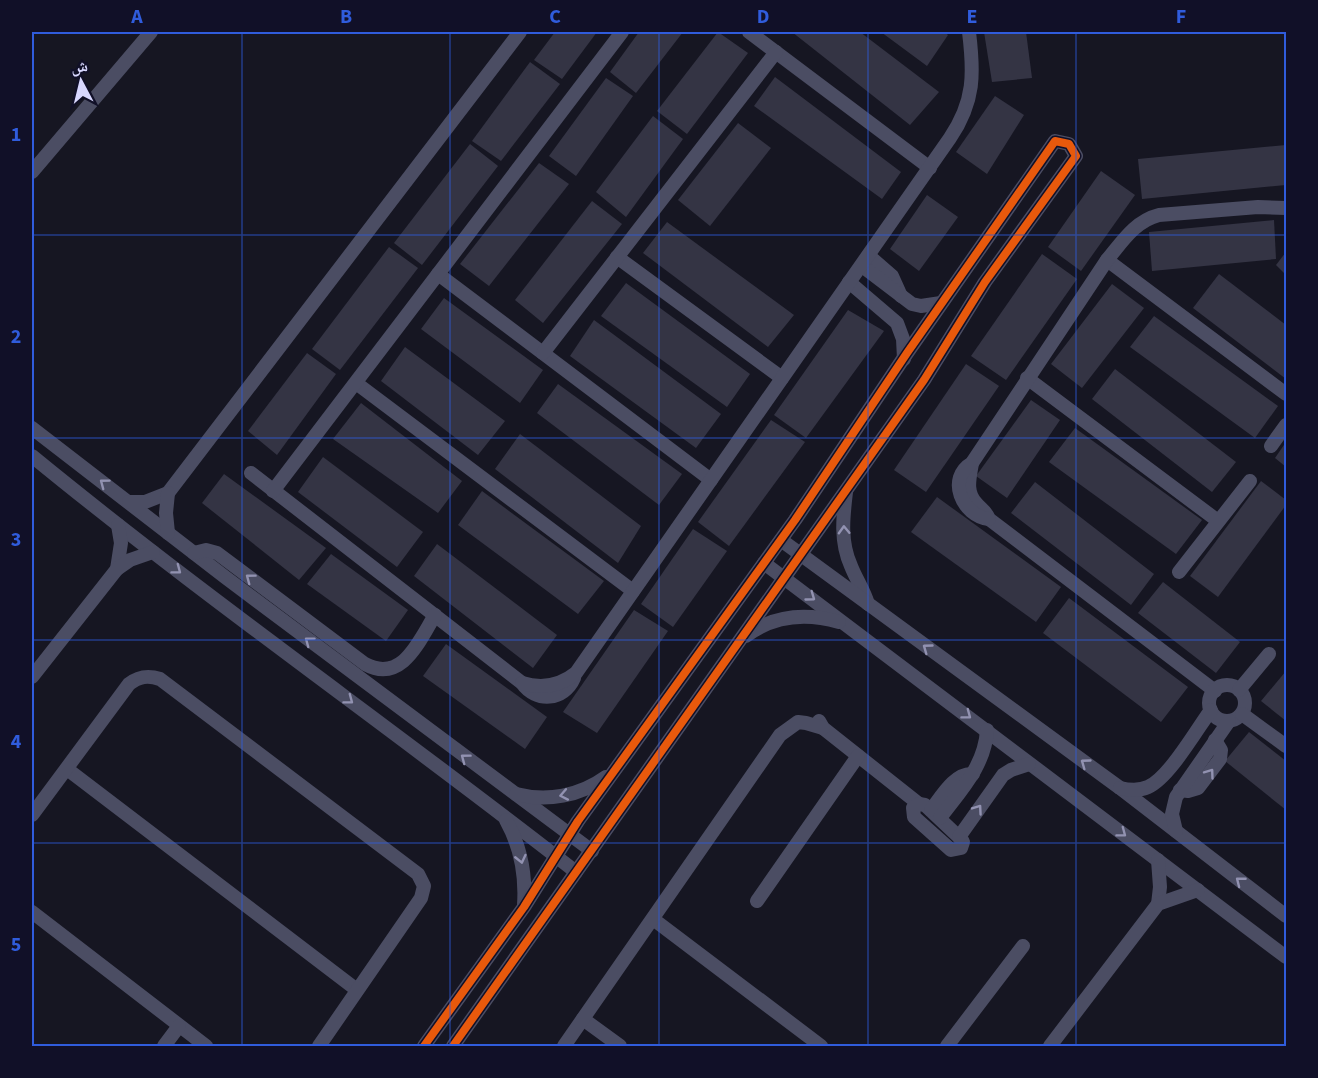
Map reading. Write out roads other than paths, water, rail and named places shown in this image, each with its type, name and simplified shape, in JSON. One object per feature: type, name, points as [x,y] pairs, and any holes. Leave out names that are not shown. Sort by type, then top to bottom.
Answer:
[{"type":"street","points":[[32,172],[152,32]]},
{"type":"street","points":[[129,502],[153,500],[168,493],[519,32]]},
{"type":"street","points":[[273,490],[622,32]]},
{"type":"street","points":[[749,32],[930,168]]},
{"type":"street","points":[[250,474],[522,683],[546,686],[562,682],[576,673],[957,128],[967,106],[973,77],[969,32]]},
{"type":"street","points":[[543,353],[776,52]]},
{"type":"street","points":[[424,1047],[524,906],[612,774],[781,540],[941,303],[1055,141],[1068,144],[1076,156],[985,282],[924,380],[453,1047]]},
{"type":"street","points":[[1258,207],[1268,203],[1287,204]]},
{"type":"street","points":[[1215,691],[989,519],[986,512],[975,502],[970,492],[969,482],[972,463],[1107,260],[1132,230],[1151,217],[1258,207],[1287,208]]},
{"type":"street","points":[[617,257],[782,378]]},
{"type":"street","points":[[1107,260],[1287,394]]},
{"type":"street","points":[[866,261],[906,300],[921,306],[941,303]]},
{"type":"street","points":[[438,274],[711,480]]},
{"type":"street","points":[[849,282],[897,323],[903,339],[904,359]]},
{"type":"street","points":[[897,323],[906,300]]},
{"type":"street","points":[[1027,378],[1218,521]]},
{"type":"street","points":[[356,383],[633,591]]},
{"type":"street","points":[[1271,446],[1287,425]]},
{"type":"street","points":[[32,428],[194,554],[592,851]]},
{"type":"street","points":[[32,456],[153,552],[576,872]]},
{"type":"street","points":[[1179,572],[1250,481]]},
{"type":"street","points":[[847,489],[843,525],[845,545],[852,568],[868,604]]},
{"type":"street","points":[[168,493],[166,513],[168,533]]},
{"type":"street","points":[[117,569],[122,543],[118,525]]},
{"type":"street","points":[[781,540],[1120,788],[1287,916]]},
{"type":"street","points":[[194,554],[206,550],[217,553],[364,664],[376,669],[390,669],[403,662],[435,615]]},
{"type":"street","points":[[32,677],[117,569],[130,560],[153,552]]},
{"type":"street","points":[[764,563],[1287,957]]},
{"type":"street","points":[[740,641],[758,628],[788,617],[818,618],[846,624]]},
{"type":"street","points":[[1239,690],[1269,654]]},
{"type":"street","points":[[32,815],[129,684],[141,677],[154,677],[160,679],[418,874],[422,879],[421,898],[319,1047]]},
{"type":"street","points":[[1227,686],[1239,690],[1245,701],[1242,714],[1229,721],[1215,716],[1211,710],[1211,697],[1215,691],[1227,686]]},
{"type":"street","points":[[1120,788],[1139,790],[1156,782],[1167,771],[1211,710]]},
{"type":"street","points":[[1242,714],[1287,746]]},
{"type":"street","points":[[1176,831],[1172,814],[1173,805],[1180,790],[1229,721]]},
{"type":"street","points":[[564,1047],[780,735],[798,722],[823,728],[930,811],[959,837],[962,845],[958,850],[951,850],[914,817],[912,811],[930,811],[973,774],[982,756],[987,730]]},
{"type":"street","points":[[757,901],[858,756]]},
{"type":"street","points":[[959,837],[1004,775],[1029,764]]},
{"type":"street","points":[[67,769],[357,990]]},
{"type":"street","points":[[512,793],[536,798],[562,796],[588,788],[612,774]]},
{"type":"street","points":[[503,815],[511,829],[521,859],[524,875],[524,906]]},
{"type":"street","points":[[1050,1047],[1158,904],[1160,886],[1158,860]]},
{"type":"street","points":[[1158,904],[1198,890]]},
{"type":"street","points":[[32,912],[206,1047]]},
{"type":"street","points":[[652,920],[821,1047]]},
{"type":"street","points":[[947,1047],[1023,946]]},
{"type":"street","points":[[584,1019],[620,1047]]},
{"type":"street","points":[[164,1047],[179,1026]]}]
